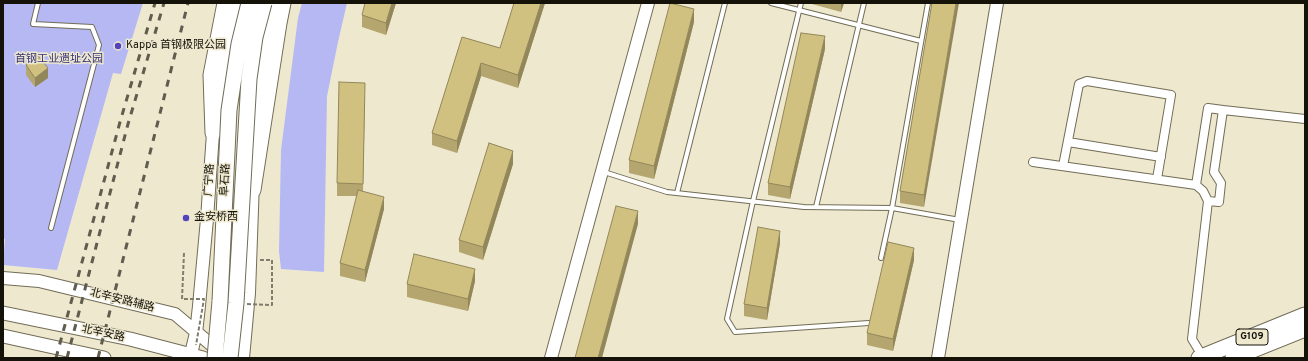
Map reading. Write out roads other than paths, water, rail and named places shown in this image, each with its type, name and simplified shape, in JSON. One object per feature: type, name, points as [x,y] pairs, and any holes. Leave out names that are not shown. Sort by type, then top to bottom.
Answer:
[{"type":"highway","points":[[213,133],[211,75],[225,3]]},
{"type":"highway","name":"阜石路","points":[[215,358],[220,300],[229,110],[239,44],[249,3]]},
{"type":"highway","name":"阜石路","points":[[230,358],[236,303],[249,79],[255,37],[264,3]]},
{"type":"highway","points":[[252,190],[283,3]]},
{"type":"highway","name":"G109","points":[[1201,357],[1305,315]]},
{"type":"highway","name":"G109","points":[[1233,358],[1305,329]]},
{"type":"main road","name":"北辛安路","points":[[3,313],[195,354]]},
{"type":"main road","name":"北辛安路","points":[[3,336],[104,358]]},
{"type":"street","name":"广宁路","points":[[195,354],[213,133],[228,43],[238,3]]},
{"type":"street","points":[[243,358],[249,293],[254,141],[259,86],[267,30],[274,3]]},
{"type":"street","points":[[550,358],[648,3]]},
{"type":"street","points":[[938,358],[997,3]]},
{"type":"street","points":[[1063,166],[1080,84],[1087,81],[1170,95],[1157,179]]},
{"type":"street","points":[[1196,185],[1208,108],[1305,119]]},
{"type":"street","points":[[1208,202],[1219,202],[1221,184],[1214,172],[1223,110]]},
{"type":"street","points":[[1068,142],[1161,157]]},
{"type":"street","points":[[1033,162],[1196,185],[1203,191],[1208,202],[1192,339],[1201,357]]},
{"type":"street","name":"北辛安路辅路","points":[[3,278],[22,278],[39,281],[175,314],[227,358]]},
{"type":"lane","points":[[38,3],[33,24],[92,27],[99,45],[51,228]]},
{"type":"lane","points":[[677,193],[725,3]]},
{"type":"lane","points":[[771,3],[921,41]]},
{"type":"lane","points":[[801,3],[753,202],[727,319],[734,332],[869,323]]},
{"type":"lane","points":[[816,207],[864,3]]},
{"type":"lane","points":[[881,258],[892,208],[928,3]]},
{"type":"lane","points":[[602,171],[667,192],[753,202],[816,207],[892,208],[961,220]]},
{"type":"railway","points":[[56,358],[120,122],[155,3]]},
{"type":"railway","points":[[67,358],[128,124],[164,3]]},
{"type":"railway","points":[[98,358],[188,3]]},
{"type":"place","name":"Kappa 首钢极限公园","points":[[118,46]]},
{"type":"place","name":"金安桥西","points":[[186,218]]},
{"type":"park label","name":"首钢工业遗址公园","points":[[59,60]]}]
